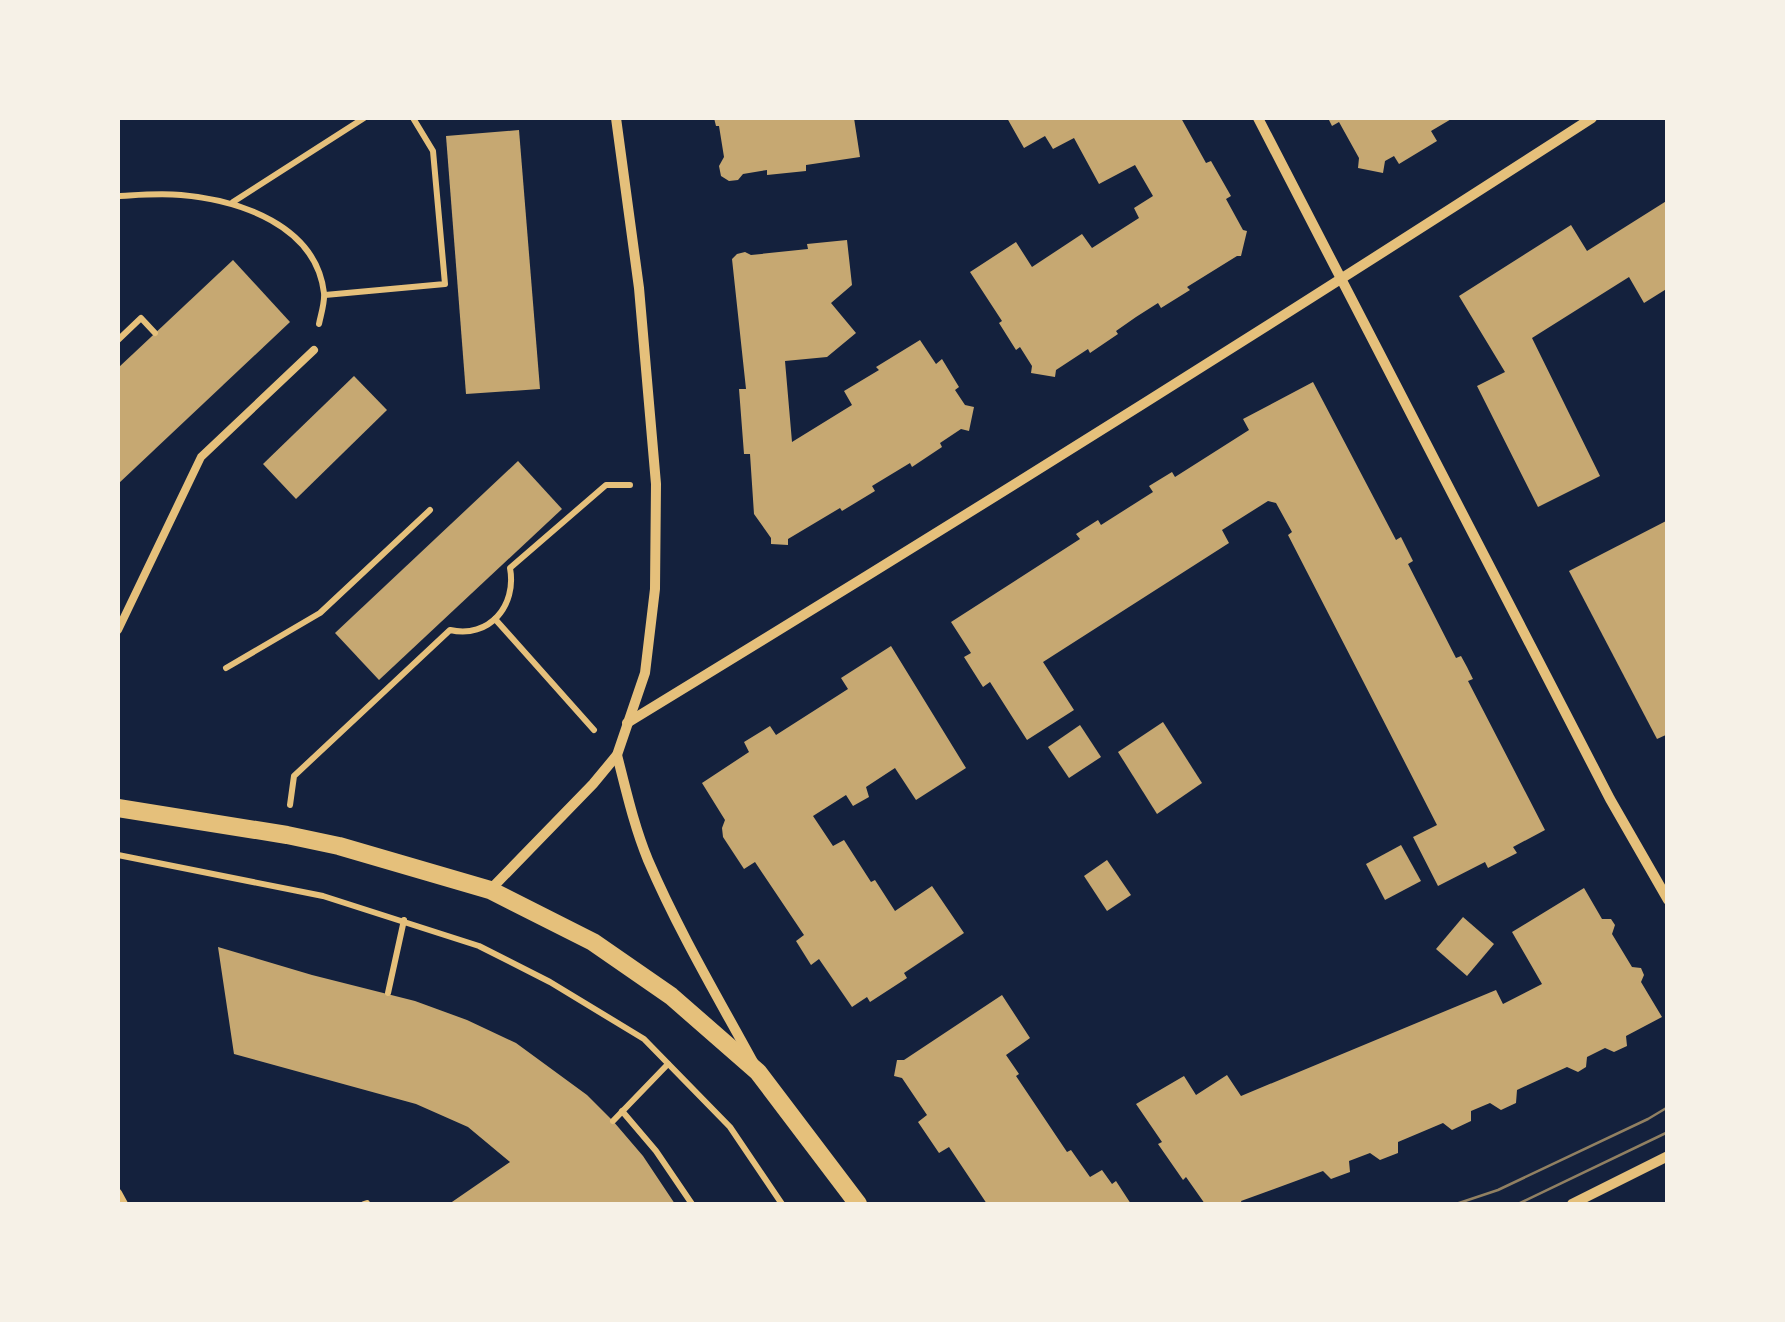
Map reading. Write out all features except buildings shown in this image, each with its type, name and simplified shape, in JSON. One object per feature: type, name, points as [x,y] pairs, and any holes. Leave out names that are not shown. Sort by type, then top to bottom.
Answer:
[{"type":"street","points":[[490,890],[617,755],[645,672],[655,589],[656,484],[639,288],[616,118]]},
{"type":"street","points":[[1258,118],[1610,799],[1668,900]]},
{"type":"street","points":[[627,722],[906,553],[1592,118]]},
{"type":"street","points":[[617,755],[648,859],[758,1072],[858,1204]]},
{"type":"street","points":[[118,808],[339,846],[490,890],[593,942],[671,996],[758,1072]]},
{"type":"street","points":[[1572,1204],[1668,1156]]},
{"type":"lane","points":[[118,630],[201,458],[314,350]]},
{"type":"lane","points":[[118,1193],[124,1204]]},
{"type":"path","points":[[232,203],[364,118]]},
{"type":"path","points":[[325,295],[444,284],[433,151],[413,118]]},
{"type":"path","points":[[118,196],[179,194],[232,203],[284,226],[314,257],[325,295],[314,350]]},
{"type":"path","points":[[118,340],[141,318],[154,333]]},
{"type":"path","points":[[287,835],[294,776],[450,630],[475,630],[495,619],[511,594],[510,568],[606,485],[656,484]]},
{"type":"path","points":[[226,668],[320,613],[430,510]]},
{"type":"path","points":[[495,619],[617,755]]},
{"type":"path","points":[[118,855],[323,896],[478,946],[550,982],[644,1040],[730,1127],[782,1204]]},
{"type":"path","points":[[388,993],[404,920]]},
{"type":"path","points":[[613,1121],[668,1064]]},
{"type":"path","points":[[622,1111],[692,1204]]},
{"type":"tram line","points":[[1456,1204],[1498,1190],[1668,1107]]},
{"type":"tram line","points":[[1518,1204],[1668,1132]]}]
